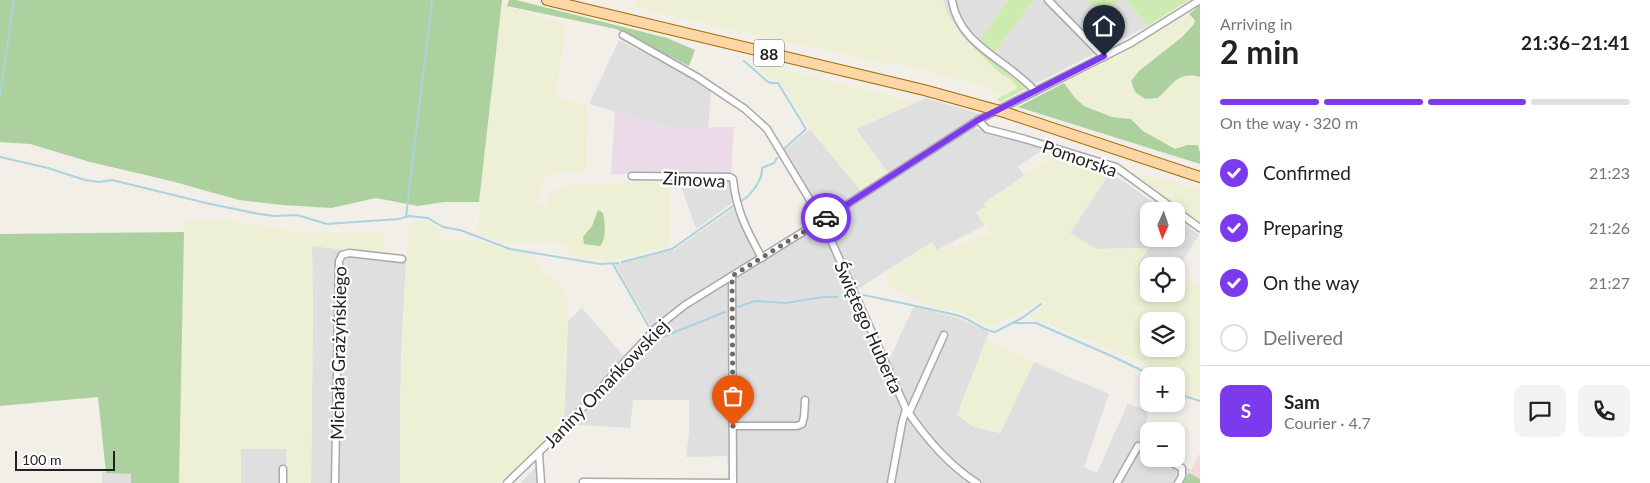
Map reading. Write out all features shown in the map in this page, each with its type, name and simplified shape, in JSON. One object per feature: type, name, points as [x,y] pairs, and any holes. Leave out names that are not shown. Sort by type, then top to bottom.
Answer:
[{"type":"main road","name":"88","points":[[547,0],[878,78],[990,108],[1200,176]]},
{"type":"street","points":[[1048,0],[1104,56]]},
{"type":"street","name":"Janiny Omańkowskiej","points":[[509,482],[565,427],[656,328],[685,305],[978,120],[1104,56],[1157,27],[1200,0]]},
{"type":"street","points":[[952,1],[957,18],[966,32],[1035,91]]},
{"type":"street","name":"Świętego Huberta","points":[[623,35],[697,77],[756,118],[767,129],[822,220],[908,411],[947,460],[977,483]]},
{"type":"street","name":"Pomorska","points":[[978,120],[987,129],[1116,167],[1200,228]]},
{"type":"street","name":"Zimowa","points":[[632,176],[730,177],[733,180],[736,205],[762,258]]},
{"type":"street","name":"Michała Grażyńskiego","points":[[335,483],[339,261],[342,255],[348,253],[402,259]]},
{"type":"street","points":[[583,482],[733,483],[732,276]]},
{"type":"street","name":"Świętego Huberta","points":[[908,411],[944,335]]},
{"type":"street","points":[[733,426],[797,426],[802,424],[805,400]]},
{"type":"street","points":[[891,483],[902,423],[908,411]]},
{"type":"street","points":[[1117,483],[1135,449],[1140,446]]},
{"type":"street","points":[[539,453],[541,483]]},
{"type":"street","points":[[1178,483],[1182,476],[1182,468],[1180,467]]},
{"type":"street","points":[[283,468],[283,483]]},
{"type":"shaded area","points":[[943,0],[1008,0],[974,48],[962,36],[947,13]]},
{"type":"shaded area","points":[[1034,0],[1086,0],[1103,15],[1119,0],[1126,0],[1148,26],[1033,85],[994,54]]},
{"type":"shaded area","points":[[619,40],[689,75],[711,91],[708,129],[672,128],[589,104]]},
{"type":"shaded area","points":[[926,98],[984,115],[978,120],[975,128],[1044,149],[1018,166],[1025,177],[984,203],[986,207],[976,212],[985,225],[937,250],[932,242],[850,294],[878,357],[889,360],[914,306],[958,318],[989,332],[957,415],[974,427],[1000,433],[1034,362],[1109,394],[1084,467],[1097,473],[1128,403],[1140,408],[1140,412],[1147,412],[1147,422],[1140,422],[1140,467],[1185,467],[1191,470],[1183,483],[729,483],[727,456],[686,457],[689,433],[689,400],[633,400],[630,428],[580,425],[564,420],[568,321],[582,308],[623,355],[652,328],[615,264],[674,250],[734,208],[760,262],[825,222],[784,151],[810,129],[861,191],[888,173],[856,129]]},
{"type":"shaded area","points":[[615,110],[672,128],[734,127],[731,174],[611,174]]},
{"type":"shaded area","points":[[1110,172],[1153,202],[1140,202],[1140,248],[1149,248],[1096,249],[1070,233]]},
{"type":"shaded area","points":[[727,180],[730,182],[732,203],[696,229],[680,183]]},
{"type":"shaded area","points":[[1185,225],[1199,235],[1185,257],[1143,257],[1149,248],[1185,248]]},
{"type":"shaded area","points":[[312,246],[383,254],[406,260],[400,396],[400,483],[311,483]]},
{"type":"shaded area","points":[[241,449],[286,449],[287,483],[241,483]]},
{"type":"shaded area","points":[[1200,453],[1200,479],[1189,473]]},
{"type":"shaded area","points":[[537,466],[539,483],[520,483]]},
{"type":"shaded area","points":[[102,472],[131,474],[131,483],[102,483]]},
{"type":"green space","points":[[0,0],[502,0],[479,202],[444,202],[418,206],[376,198],[331,208],[239,200],[171,181],[90,162],[30,144],[0,142]]},
{"type":"green space","points":[[509,0],[516,0],[667,38],[695,50],[689,66],[616,29],[507,6]]},
{"type":"green space","points":[[637,0],[943,0],[947,13],[962,36],[1000,73],[1015,83],[1018,88],[1000,97],[979,85],[908,66],[878,62],[652,12],[635,5]]},
{"type":"green space","points":[[1008,0],[1034,0],[994,54],[1033,85],[1000,102],[997,99],[1018,88],[974,48]]},
{"type":"green space","points":[[1086,0],[1119,0],[1103,15]]},
{"type":"green space","points":[[1126,0],[1189,0],[1148,26]]},
{"type":"green space","points":[[502,5],[565,24],[564,43],[555,98],[586,104],[588,110],[587,169],[585,172],[563,172],[549,174],[545,177],[538,199],[539,205],[546,205],[554,191],[576,184],[670,181],[670,246],[611,261],[575,256],[567,252],[567,246],[557,242],[503,243],[478,233],[479,202]],"holes":[[[596,211],[600,246],[583,237],[592,226]]]},
{"type":"green space","points":[[1200,5],[1200,77],[1186,76],[1176,80],[1158,98],[1145,99],[1135,92],[1131,81],[1139,71],[1182,37],[1194,24],[1195,20],[1189,14]]},
{"type":"green space","points":[[1189,14],[1195,20],[1188,31],[1139,71],[1131,81],[1135,92],[1145,99],[1158,98],[1176,79],[1189,74],[1200,77],[1200,146],[1187,145],[1175,149],[1143,131],[1131,119],[1112,117],[1084,106],[1075,98],[1064,83]]},
{"type":"green space","points":[[758,65],[915,102],[856,129],[888,173],[861,191],[808,127],[782,83],[768,78]]},
{"type":"green space","points":[[1064,83],[1075,98],[1084,106],[1112,117],[1131,119],[1143,131],[1175,149],[1187,145],[1198,145],[1200,164],[1018,107]]},
{"type":"green space","points":[[1057,153],[1110,172],[1070,233],[1096,249],[1149,248],[1143,257],[1140,257],[1138,265],[1140,265],[1140,302],[1185,302],[1185,279],[1200,286],[1200,398],[1185,393],[1185,367],[1150,367],[1029,316],[1046,304],[1042,300],[994,326],[986,325],[962,313],[926,304],[902,294],[894,289],[886,280],[887,272],[932,242],[937,250],[990,234],[976,213],[986,207],[984,203]]},
{"type":"green space","points":[[1131,173],[1169,180],[1200,190],[1200,224],[1185,213],[1185,202],[1170,202]]},
{"type":"green space","points":[[598,210],[603,213],[604,221],[605,235],[602,243],[600,246],[584,244],[583,237],[592,226]]},
{"type":"green space","points":[[184,220],[225,220],[299,232],[384,232],[383,254],[312,246],[311,483],[287,483],[286,449],[241,449],[241,483],[179,483]]},
{"type":"green space","points":[[419,220],[433,225],[438,230],[440,238],[479,240],[498,248],[532,254],[542,269],[565,290],[567,295],[564,420],[515,469],[498,483],[400,483],[401,353],[408,229],[412,222]]},
{"type":"green space","points":[[184,232],[179,483],[131,483],[131,474],[106,473],[98,397],[0,406],[0,234]]},
{"type":"green space","points":[[987,339],[1034,362],[1000,433],[974,427],[957,415]]},
{"type":"green space","points":[[1189,473],[1200,479],[1200,483],[1183,483]]},
{"type":"waterway","points":[[0,95],[14,0]]},
{"type":"waterway","points":[[406,217],[432,0]]},
{"type":"waterway","points":[[744,61],[768,82],[778,83],[806,129],[784,149]]},
{"type":"waterway","points":[[0,157],[48,168],[85,180],[99,182],[112,180],[259,214],[275,216],[297,215],[327,224],[399,219],[409,216],[428,218],[443,227],[460,230],[510,249],[600,264],[618,263]]},
{"type":"waterway","points":[[741,201],[756,187],[761,177],[762,168],[774,163],[777,158]]},
{"type":"waterway","points":[[622,262],[672,249],[733,206]]},
{"type":"waterway","points":[[613,264],[649,327]]},
{"type":"waterway","points":[[859,295],[956,315],[995,332],[1022,318],[1041,304]]},
{"type":"waterway","points":[[738,307],[755,301],[786,303],[823,297],[838,297]]},
{"type":"waterway","points":[[656,333],[665,336],[725,312]]},
{"type":"waterway","points":[[1015,323],[1036,323],[1140,370]]},
{"type":"waterway","points":[[1185,396],[1200,401]]},
{"type":"way so far","points":[[733,426],[732,276],[826,218]]},
{"type":"route","points":[[826,218],[978,120],[1104,56]]}]
